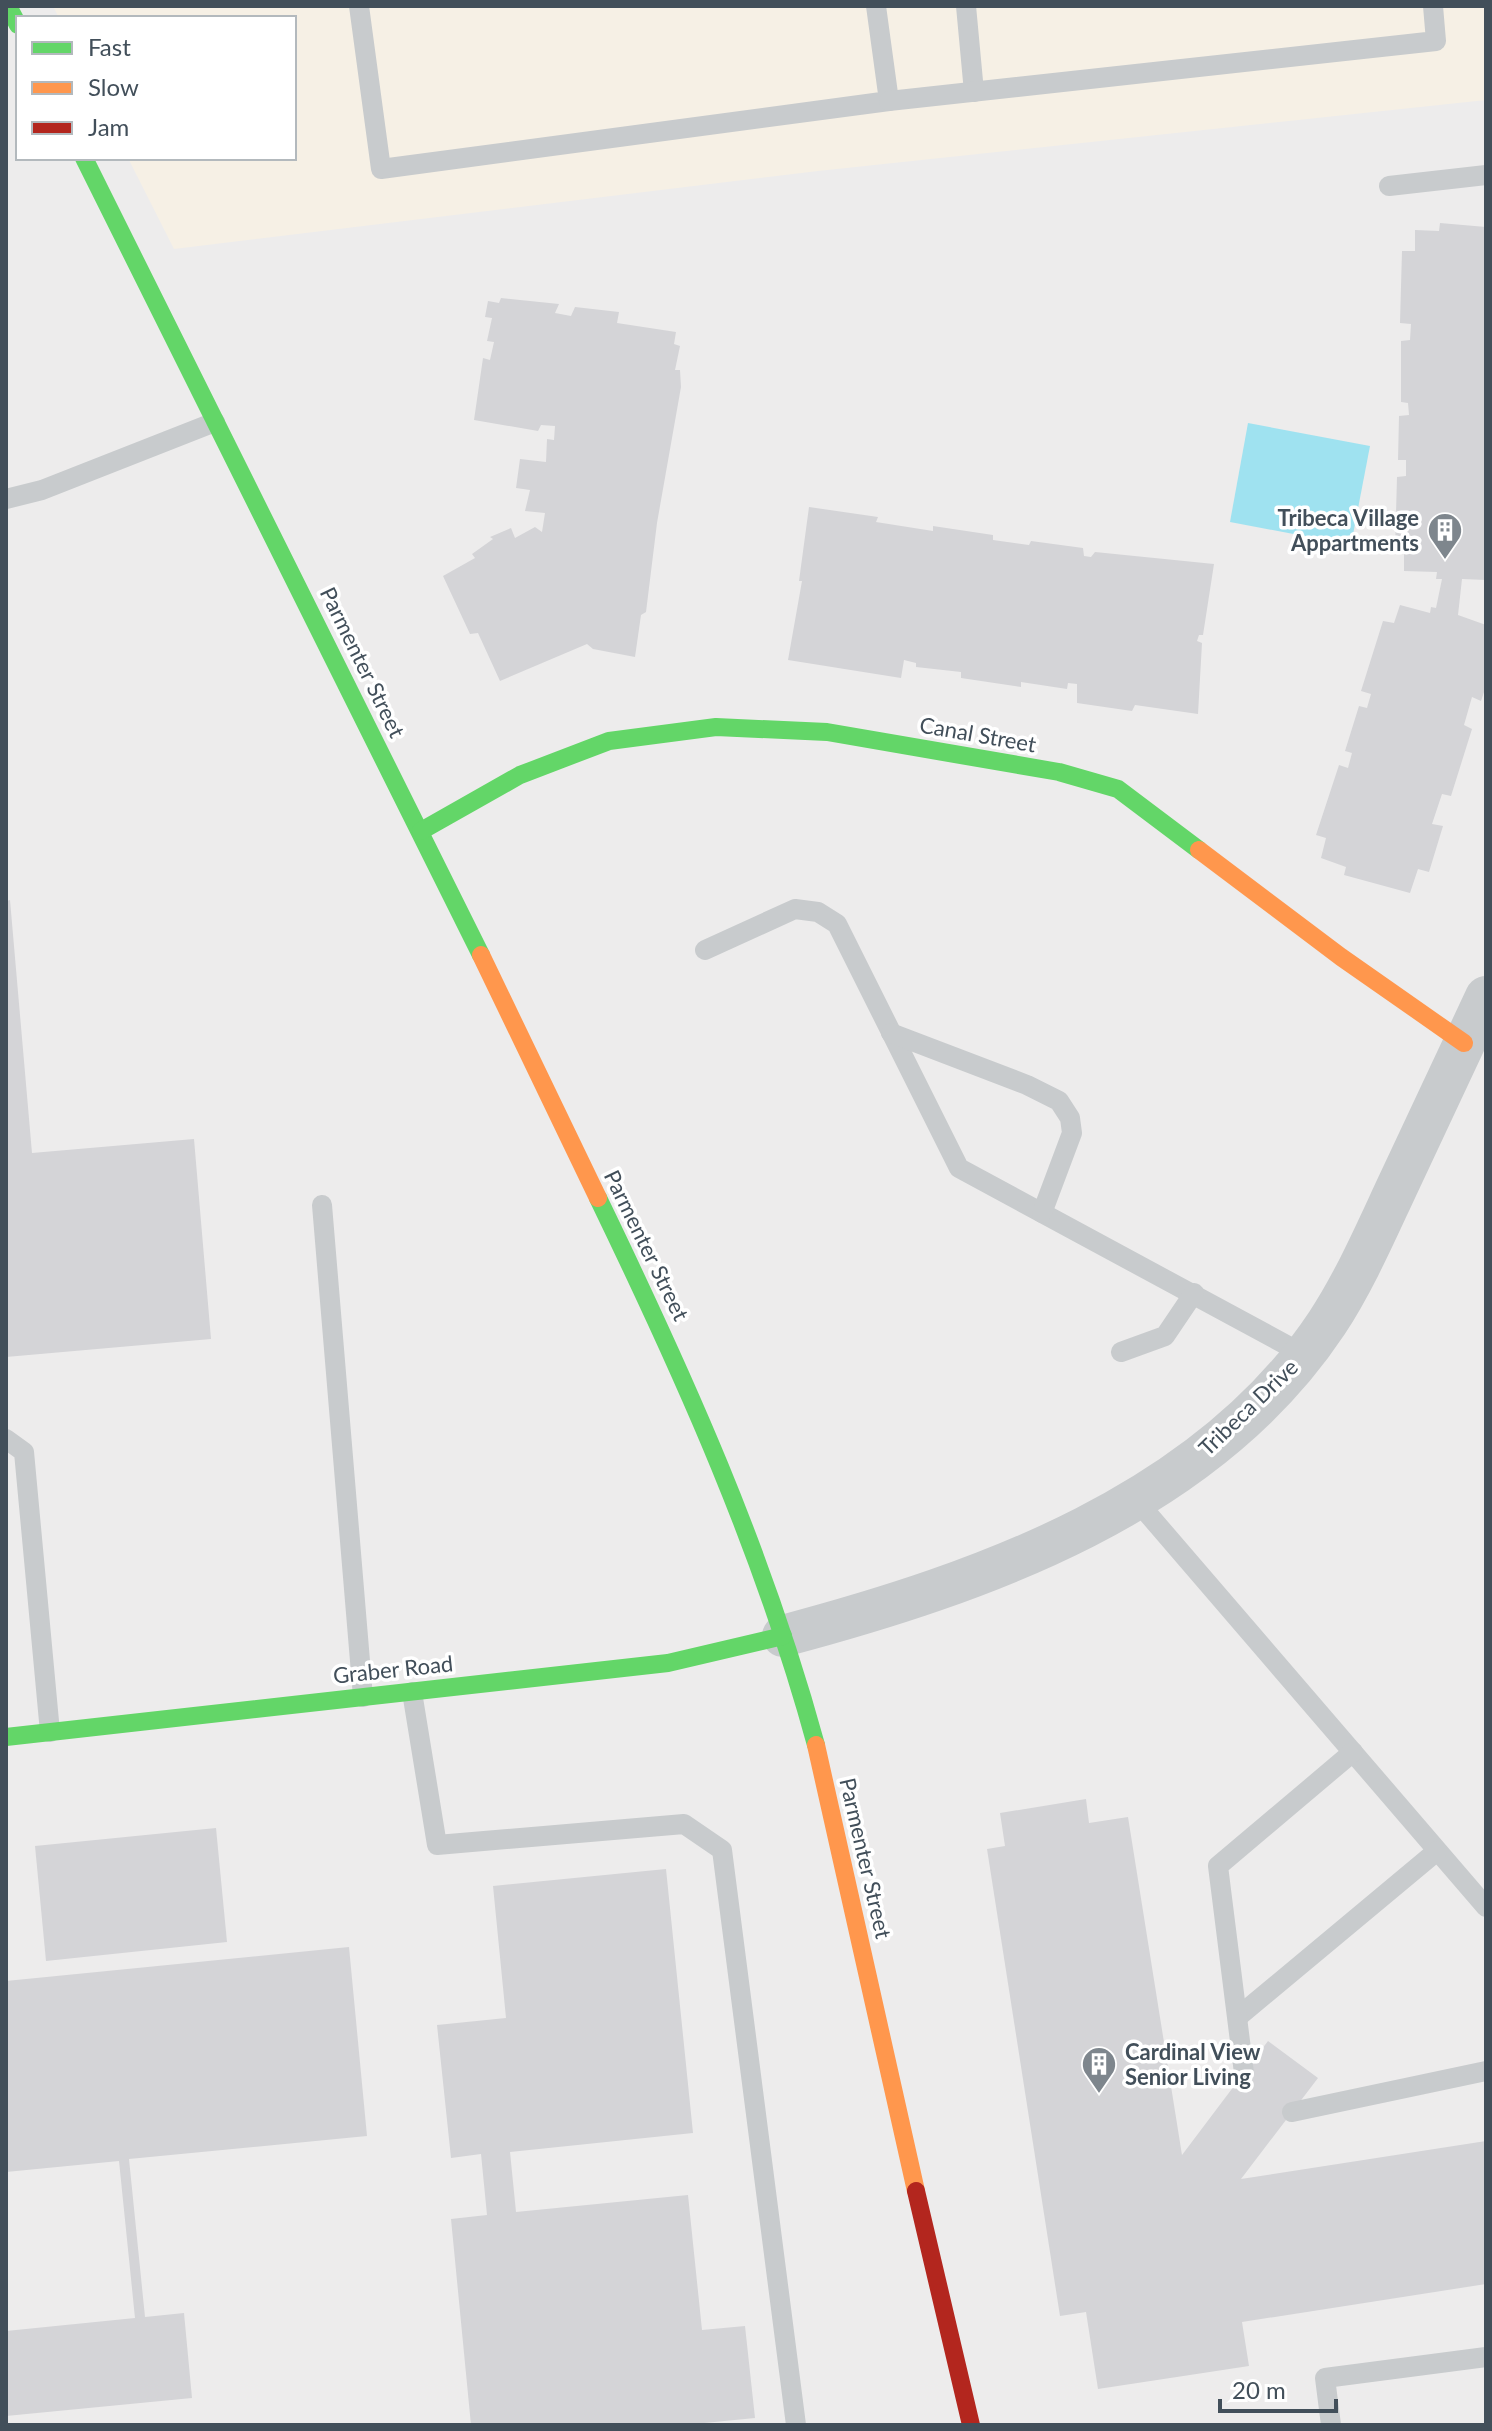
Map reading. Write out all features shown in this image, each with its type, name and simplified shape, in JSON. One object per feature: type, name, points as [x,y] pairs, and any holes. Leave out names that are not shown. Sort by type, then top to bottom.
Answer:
[{"type":"street","name":"Parmenter Street","points":[[85,160],[421,831],[700,1413],[741,1512],[783,1636],[823,1777],[971,2425]]},
{"type":"street","name":"Canal Street","points":[[421,831],[520,775],[609,741],[716,727],[827,732],[1059,772],[1118,789],[1341,957],[1464,1043]]},
{"type":"street","name":"Tribeca Drive","points":[[783,1636],[952,1587],[1036,1551],[1136,1500],[1218,1441],[1284,1379],[1327,1323],[1367,1250],[1486,997]]},
{"type":"street","name":"Graber Road","points":[[6,1737],[668,1663],[783,1636]]},
{"type":"lane","points":[[359,6],[381,169],[889,101],[1436,41],[1433,6]]},
{"type":"lane","points":[[876,6],[889,101]]},
{"type":"lane","points":[[966,6],[974,92]]},
{"type":"lane","points":[[1389,186],[1486,175]]},
{"type":"lane","points":[[6,499],[42,490],[215,422]]},
{"type":"lane","points":[[705,950],[795,909],[818,912],[837,924],[959,1168],[1303,1354]]},
{"type":"lane","points":[[891,1033],[1027,1085],[1059,1101],[1070,1118],[1072,1133],[1042,1213]]},
{"type":"lane","points":[[322,1205],[363,1697]]},
{"type":"lane","points":[[1121,1352],[1165,1336],[1194,1293]]},
{"type":"lane","points":[[6,1439],[24,1452],[50,1732]]},
{"type":"lane","points":[[1136,1500],[1486,1907]]},
{"type":"lane","points":[[412,1692],[437,1845],[684,1824],[722,1850],[796,2425]]},
{"type":"lane","points":[[1244,2073],[1218,1866],[1353,1752]]},
{"type":"lane","points":[[1239,2016],[1437,1851]]},
{"type":"lane","points":[[1292,2112],[1486,2071]]},
{"type":"lane","points":[[1331,2425],[1325,2378],[1486,2357]]},
{"type":"shaded area","points":[[53,6],[1486,6],[1486,100],[818,171],[174,249],[129,160],[296,160],[296,16],[58,16]]},
{"type":"water","points":[[1248,423],[1370,446],[1351,545],[1230,522]]},
{"type":"building","name":"Tribeca Village Appartments","points":[[1440,223],[1486,227],[1486,580],[1462,579],[1458,615],[1486,625],[1486,686],[1481,701],[1472,697],[1464,725],[1472,729],[1451,796],[1442,794],[1432,824],[1443,826],[1429,872],[1418,869],[1410,893],[1344,875],[1346,867],[1321,858],[1326,838],[1316,835],[1339,765],[1348,768],[1352,753],[1345,751],[1359,706],[1367,708],[1371,694],[1361,691],[1383,621],[1394,623],[1400,605],[1430,613],[1431,607],[1436,608],[1442,579],[1436,579],[1437,572],[1404,571],[1404,550],[1395,550],[1397,477],[1406,476],[1406,460],[1398,460],[1399,416],[1409,415],[1408,403],[1401,402],[1401,341],[1410,340],[1411,324],[1400,323],[1402,251],[1415,251],[1415,230],[1439,231]]},
{"type":"building","points":[[501,298],[559,304],[555,313],[571,316],[575,307],[619,312],[617,323],[676,332],[674,344],[680,346],[675,370],[680,370],[681,387],[657,523],[646,612],[641,615],[635,657],[593,649],[587,644],[500,681],[478,633],[470,634],[443,576],[475,558],[472,554],[493,539],[490,537],[511,528],[515,538],[535,527],[542,532],[545,513],[525,511],[530,490],[516,488],[520,459],[546,462],[547,439],[554,440],[555,426],[541,425],[538,431],[474,420],[483,358],[490,360],[494,342],[487,341],[492,318],[485,317],[488,301],[499,303]]},
{"type":"building","points":[[809,507],[878,517],[876,522],[933,531],[933,526],[993,535],[993,540],[1083,548],[1084,556],[1091,557],[1095,552],[1214,564],[1203,635],[1199,635],[1197,641],[1202,643],[1198,714],[1135,705],[1132,711],[1077,703],[1077,684],[1068,683],[1067,689],[1021,682],[1021,687],[961,678],[961,672],[916,667],[916,663],[904,660],[901,678],[788,660],[802,581],[799,581]]},
{"type":"building","points":[[10,900],[32,1153],[194,1139],[211,1339],[6,1357],[6,901]]},
{"type":"building","name":"Cardinal View Senior Living","points":[[1086,1799],[1089,1823],[1128,1817],[1182,2155],[1268,2041],[1318,2078],[1241,2179],[1486,2141],[1486,2284],[1242,2322],[1249,2366],[1098,2389],[1086,2312],[1060,2316],[987,1849],[1005,1846],[1000,1813]]},
{"type":"building","points":[[216,1828],[227,1942],[46,1961],[35,1846]]},
{"type":"building","points":[[666,1869],[693,2133],[510,2152],[516,2212],[688,2195],[702,2330],[745,2326],[755,2418],[684,2425],[471,2425],[451,2219],[487,2215],[481,2154],[451,2158],[437,2025],[506,2018],[493,1886]]},
{"type":"building","points":[[349,1947],[367,2136],[129,2159],[145,2317],[184,2313],[192,2398],[6,2416],[6,2331],[135,2318],[119,2161],[6,2172],[6,1981]]},
{"type":"traffic: fast","points":[[8,6],[16,21]]},
{"type":"traffic: fast","points":[[85,160],[481,955]]},
{"type":"traffic: fast","points":[[421,831],[520,775],[609,741],[716,727],[827,732],[1059,772],[1118,789],[1199,850]]},
{"type":"traffic: fast","points":[[598,1198],[720,1466],[772,1603],[816,1745]]},
{"type":"traffic: fast","points":[[6,1737],[668,1663],[783,1636]]},
{"type":"traffic: slow","points":[[1199,850],[1341,957],[1464,1043]]},
{"type":"traffic: slow","points":[[481,955],[598,1198]]},
{"type":"traffic: slow","points":[[816,1745],[916,2191]]},
{"type":"traffic: jam","points":[[916,2191],[971,2425]]},
{"type":"place","name":"Tribeca Village Appartments","points":[[1445,561]]},
{"type":"place","name":"Cardinal View Senior Living","points":[[1099,2095]]}]
